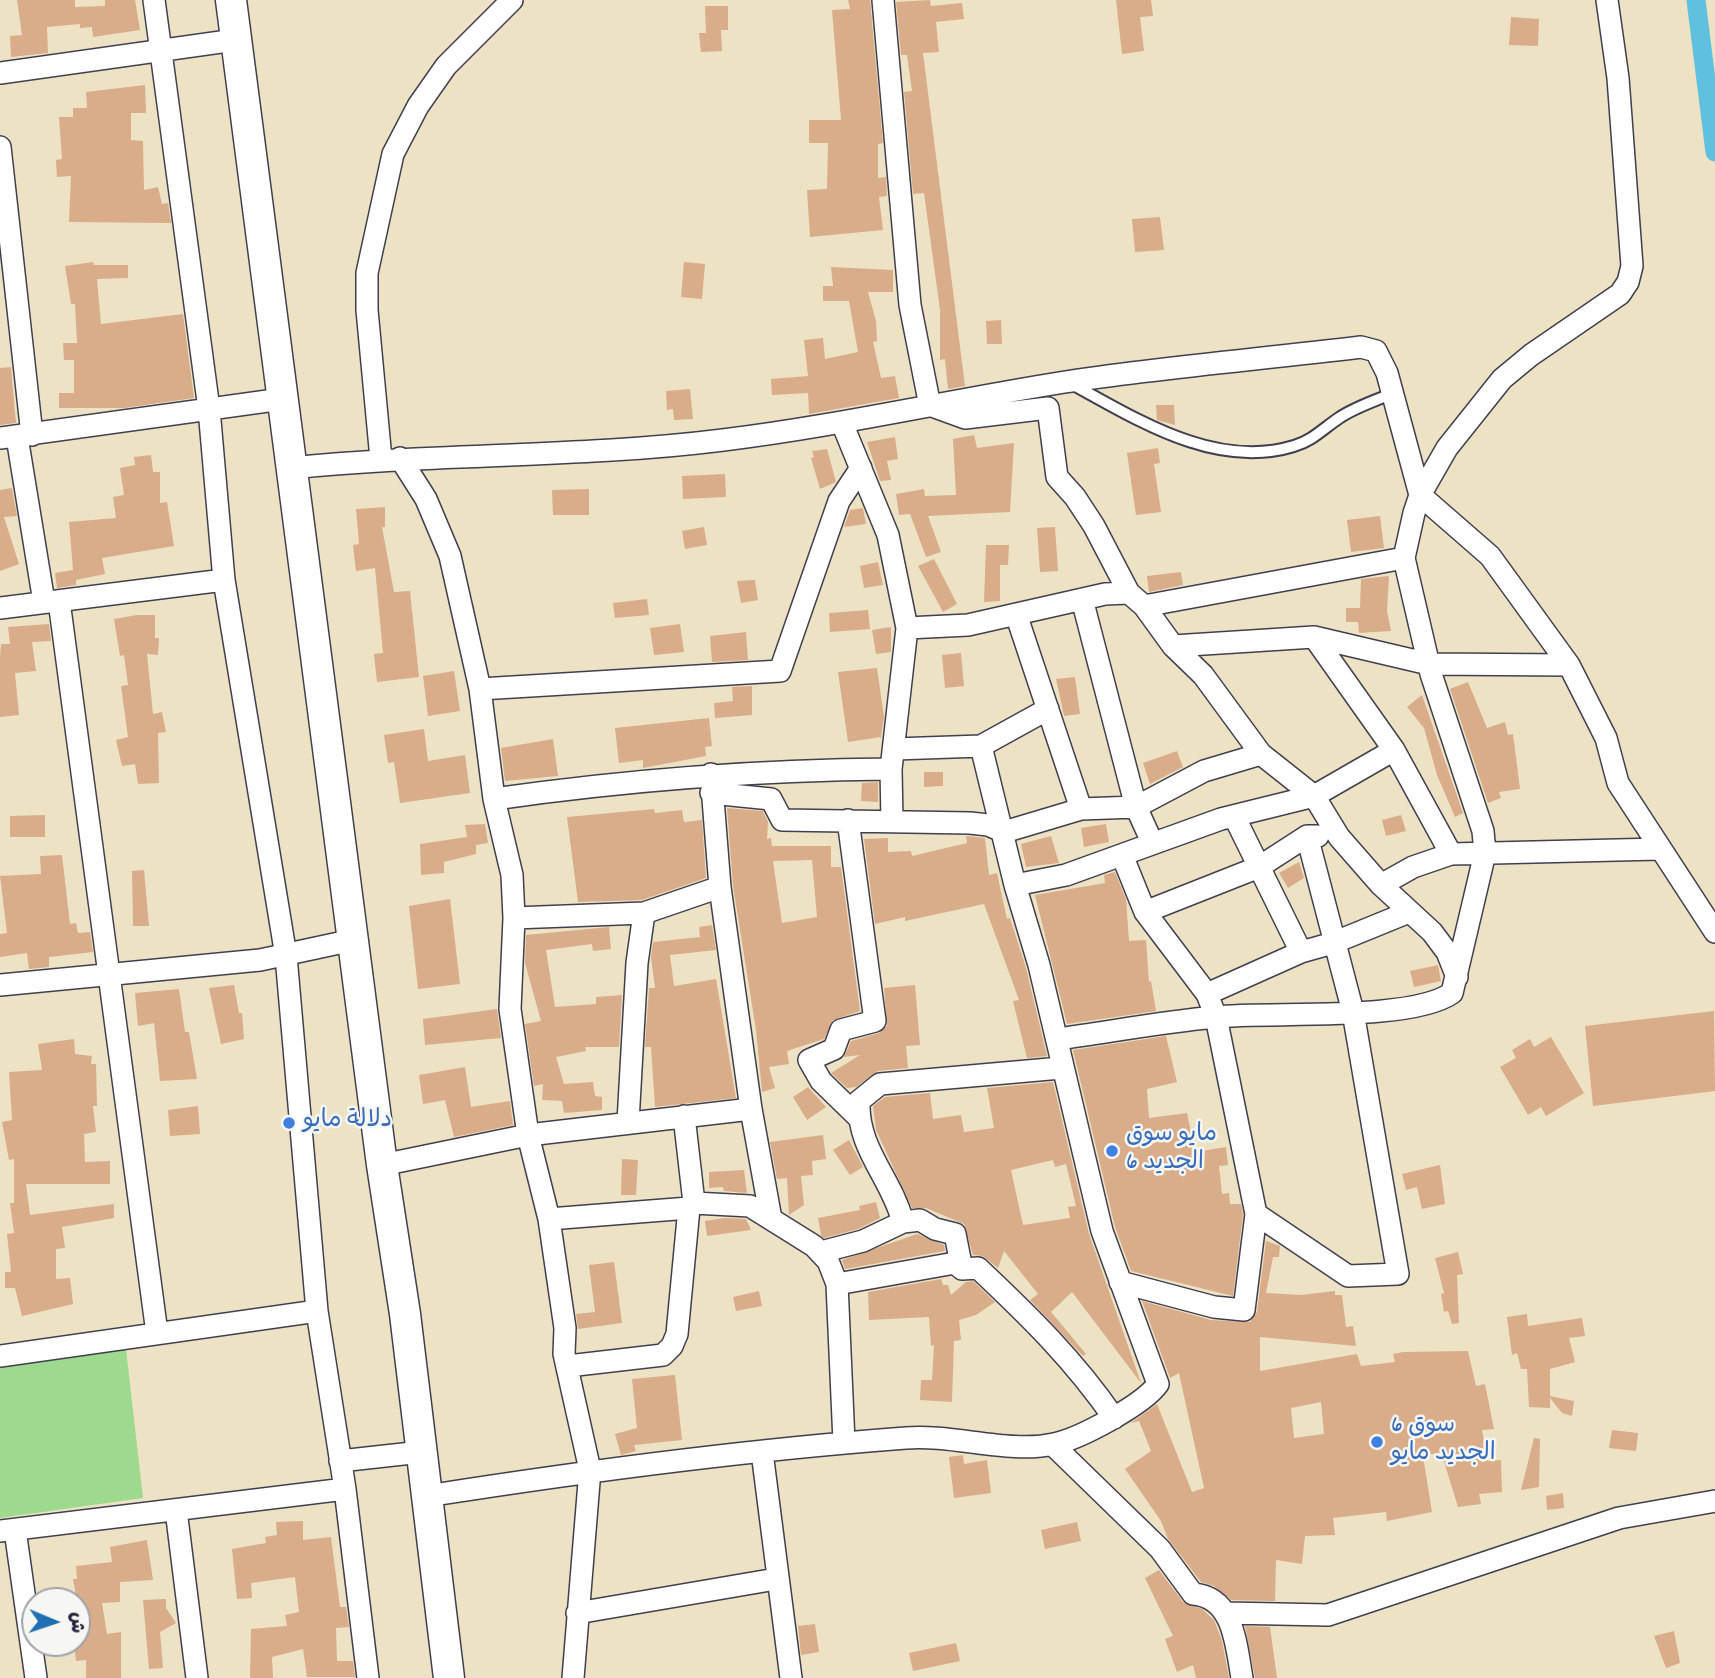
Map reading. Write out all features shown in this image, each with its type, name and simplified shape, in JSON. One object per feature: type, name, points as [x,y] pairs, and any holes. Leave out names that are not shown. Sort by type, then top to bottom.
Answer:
[{"type":"street","points":[[154,0],[209,409],[224,580],[286,956],[317,1311],[345,1489],[368,1678]]},
{"type":"street","points":[[231,0],[449,1678]]},
{"type":"street","points":[[512,0],[446,66],[418,106],[393,154],[367,273],[367,310],[391,458],[426,499],[450,556],[480,689],[494,799],[512,875],[514,918],[510,1009],[528,1135],[549,1219],[568,1366],[590,1470],[573,1678]]},
{"type":"street","points":[[883,0],[908,291],[930,406]]},
{"type":"street","points":[[1057,1039],[1216,1017],[1353,1012],[1431,1005],[1452,993],[1485,853],[1483,831],[1429,664],[1404,558],[1420,495],[1447,448],[1502,379],[1531,355],[1620,294],[1628,282],[1632,266],[1619,91],[1607,0]]},
{"type":"street","points":[[0,73],[235,40]]},
{"type":"street","points":[[0,147],[17,437],[51,601],[110,972],[157,1333]]},
{"type":"street","points":[[291,468],[391,458],[493,456],[682,444],[842,423],[1067,382],[1361,347],[1376,351],[1393,393],[1420,495],[1490,556],[1569,665],[1606,738],[1618,783],[1715,932]]},
{"type":"street","points":[[17,437],[282,399]]},
{"type":"street","points":[[930,406],[965,418],[1048,408],[1057,477],[1075,497],[1094,526],[1136,599],[1173,646],[1203,675],[1261,754],[1314,796],[1339,837],[1381,885],[1432,932],[1447,952],[1457,977]]},
{"type":"street","points":[[842,423],[888,536],[907,628],[893,759],[892,821]]},
{"type":"street","points":[[480,689],[780,671],[839,501],[861,468]]},
{"type":"street","points":[[907,628],[968,625],[1082,599],[1136,599],[1404,558]]},
{"type":"street","points":[[0,608],[224,580]]},
{"type":"street","points":[[1082,599],[1136,807],[1152,842]]},
{"type":"street","points":[[1016,614],[1081,809]]},
{"type":"street","points":[[1173,646],[1314,637],[1429,664],[1569,665]]},
{"type":"street","points":[[1314,637],[1394,750],[1451,854]]},
{"type":"street","points":[[494,799],[596,785],[711,784],[981,746],[1048,709]]},
{"type":"street","points":[[427,1496],[590,1470],[844,1442],[920,1436],[1019,1446],[1053,1445],[1114,1418],[1152,1393],[1158,1384],[1102,1231],[1061,1068],[1057,1039],[981,746]]},
{"type":"street","points":[[1015,885],[1066,875],[1152,842],[1234,816],[1314,796],[1394,750]]},
{"type":"street","points":[[711,784],[771,799],[782,820],[970,823],[988,825],[1004,832],[1081,809],[1136,807],[1204,771],[1261,754]]},
{"type":"street","points":[[711,784],[720,887],[751,1109],[771,1219]]},
{"type":"street","points":[[1234,816],[1301,952]]},
{"type":"street","points":[[848,820],[875,1021],[841,1030],[834,1049],[809,1060],[821,1081],[858,1117]]},
{"type":"street","points":[[1145,912],[1259,867],[1307,836],[1339,837]]},
{"type":"street","points":[[1256,1214],[1348,1276],[1398,1274],[1353,1012],[1307,836]]},
{"type":"street","points":[[1381,885],[1413,867],[1451,854],[1659,849]]},
{"type":"street","points":[[1121,1282],[1214,1307],[1244,1310],[1256,1214],[1216,1017],[1207,994],[1145,912],[1122,855]]},
{"type":"street","points":[[514,918],[644,913],[720,887]]},
{"type":"street","points":[[1207,994],[1301,952],[1333,943],[1409,912]]},
{"type":"street","points":[[628,1122],[637,963],[644,913]]},
{"type":"street","points":[[0,985],[286,956],[353,940]]},
{"type":"street","points":[[903,1222],[898,1203],[862,1136],[858,1117],[859,1101],[880,1084],[1061,1068]]},
{"type":"street","points":[[382,1165],[528,1135],[751,1109]]},
{"type":"street","points":[[568,1366],[663,1355],[672,1346],[677,1334],[692,1206],[684,1116]]},
{"type":"street","points":[[549,1219],[692,1206],[751,1206],[821,1252],[837,1284],[844,1442]]},
{"type":"street","points":[[821,1252],[863,1241],[903,1222],[919,1220],[935,1229],[954,1234],[962,1269]]},
{"type":"street","points":[[837,1284],[955,1264],[962,1269],[978,1268],[1037,1323],[1082,1371],[1114,1418]]},
{"type":"street","points":[[0,1356],[317,1311]]},
{"type":"street","points":[[1053,1445],[1160,1549],[1193,1594],[1208,1595],[1227,1613],[1242,1678]]},
{"type":"street","points":[[340,1461],[421,1452]]},
{"type":"street","points":[[762,1452],[790,1678]]},
{"type":"street","points":[[36,1678],[7,1531],[345,1489]]},
{"type":"street","points":[[1227,1613],[1328,1615],[1619,1518],[1715,1501]]},
{"type":"street","points":[[176,1510],[197,1678]]},
{"type":"street","points":[[578,1613],[776,1579]]},
{"type":"lane","points":[[1067,382],[1152,427],[1231,452],[1293,447],[1313,439],[1342,416],[1393,393]]},
{"type":"green space","points":[[126,1349],[143,1498],[0,1518],[0,1366]]},
{"type":"building","points":[[17,0],[75,0],[75,7],[105,6],[105,0],[135,0],[140,30],[93,37],[92,27],[80,28],[80,24],[47,27],[48,53],[11,57],[10,36],[22,35]]},
{"type":"building","points":[[848,0],[870,0],[883,143],[878,144],[878,178],[886,177],[887,196],[879,197],[883,230],[810,237],[807,190],[827,189],[828,143],[809,143],[809,120],[841,120],[832,10],[850,9]]},
{"type":"building","points":[[930,0],[931,6],[962,3],[964,19],[936,22],[939,52],[923,53],[965,386],[948,389],[945,359],[940,360],[940,310],[924,193],[913,194],[904,92],[912,91],[907,55],[901,55],[896,2]]},
{"type":"building","points":[[1116,0],[1151,0],[1153,16],[1140,17],[1144,51],[1122,54]]},
{"type":"building","points":[[705,6],[728,6],[728,30],[721,30],[722,51],[701,52],[699,33],[706,33]]},
{"type":"building","points":[[1511,17],[1539,19],[1538,46],[1509,45]]},
{"type":"building","points":[[145,85],[146,113],[131,113],[131,140],[143,141],[144,190],[158,187],[162,204],[168,203],[171,223],[69,222],[71,176],[57,177],[56,160],[62,159],[59,117],[73,117],[73,108],[87,108],[86,92]]},
{"type":"building","points":[[1160,217],[1164,250],[1135,252],[1132,219]]},
{"type":"building","points":[[93,262],[94,265],[128,265],[128,278],[97,279],[101,324],[183,314],[194,398],[124,408],[59,408],[59,393],[74,393],[74,360],[64,360],[63,343],[77,343],[75,304],[71,304],[65,266]]},
{"type":"building","points":[[684,262],[705,264],[702,299],[681,297]]},
{"type":"building","points":[[831,267],[893,270],[893,292],[868,292],[876,321],[877,341],[873,342],[881,378],[895,376],[899,398],[809,414],[808,393],[772,395],[771,379],[808,376],[804,340],[823,338],[825,359],[858,352],[849,301],[823,301],[823,286],[833,286]]},
{"type":"building","points":[[1001,320],[1002,344],[987,344],[986,321]]},
{"type":"building","points":[[11,367],[16,423],[0,425],[0,368]]},
{"type":"building","points":[[690,389],[693,419],[674,420],[673,409],[667,410],[666,391]]},
{"type":"building","points":[[1156,405],[1174,405],[1175,425],[1157,420]]},
{"type":"building","points":[[974,435],[977,448],[1014,443],[1010,512],[928,516],[941,552],[926,557],[910,514],[899,515],[896,494],[924,489],[925,496],[956,495],[953,439]]},
{"type":"building","points":[[895,437],[898,459],[887,461],[891,480],[880,481],[867,442]]},
{"type":"building","points":[[1158,448],[1160,463],[1154,464],[1161,512],[1136,515],[1127,453]]},
{"type":"building","points":[[827,449],[836,482],[820,489],[811,458],[814,457],[812,451]]},
{"type":"building","points":[[151,455],[153,472],[160,472],[160,503],[167,502],[174,546],[102,558],[105,574],[76,580],[76,585],[57,588],[55,573],[73,570],[69,522],[116,518],[113,497],[124,495],[120,468],[135,465],[134,457]]},
{"type":"building","points":[[725,474],[726,497],[683,499],[682,476]]},
{"type":"building","points":[[12,488],[17,516],[4,517],[19,564],[0,571],[0,490]]},
{"type":"building","points":[[589,489],[589,515],[553,515],[552,490]]},
{"type":"building","points":[[385,507],[385,527],[382,527],[394,592],[410,591],[419,677],[377,682],[374,654],[383,653],[375,568],[356,571],[353,545],[359,544],[356,509]]},
{"type":"building","points":[[863,508],[866,524],[844,527],[850,510]]},
{"type":"building","points":[[1380,516],[1384,548],[1351,552],[1347,520]]},
{"type":"building","points":[[704,527],[707,545],[685,549],[682,531]]},
{"type":"building","points":[[1055,527],[1058,571],[1040,572],[1037,528]]},
{"type":"building","points":[[986,545],[1009,545],[1008,565],[1000,565],[1000,601],[984,602]]},
{"type":"building","points":[[934,559],[957,604],[943,612],[918,566]]},
{"type":"building","points":[[878,562],[883,585],[864,588],[860,566]]},
{"type":"building","points":[[1181,572],[1183,585],[1149,592],[1147,576]]},
{"type":"building","points":[[1389,576],[1387,611],[1391,631],[1359,633],[1358,622],[1346,622],[1346,608],[1360,608],[1361,579]]},
{"type":"building","points":[[755,580],[758,600],[741,603],[737,581]]},
{"type":"building","points":[[647,599],[649,615],[615,618],[613,603]]},
{"type":"building","points":[[868,610],[870,629],[830,632],[829,613]]},
{"type":"building","points":[[155,615],[155,638],[159,638],[158,655],[147,654],[153,714],[162,712],[166,732],[158,733],[159,783],[138,784],[135,764],[122,766],[116,740],[128,737],[121,686],[128,685],[124,655],[120,656],[114,619]]},
{"type":"building","points":[[49,624],[51,641],[32,642],[36,671],[15,673],[19,715],[0,717],[1,644],[10,644],[8,627]]},
{"type":"building","points":[[680,624],[684,652],[654,655],[650,628]]},
{"type":"building","points":[[891,627],[891,652],[876,654],[872,630]]},
{"type":"building","points":[[746,632],[748,660],[712,662],[710,636]]},
{"type":"building","points":[[961,653],[964,686],[945,688],[942,655]]},
{"type":"building","points":[[877,668],[884,717],[881,737],[848,742],[838,672]]},
{"type":"building","points":[[454,671],[460,711],[428,716],[423,676]]},
{"type":"building","points":[[1075,677],[1080,714],[1064,716],[1056,679]]},
{"type":"building","points":[[1468,682],[1487,728],[1505,722],[1508,735],[1513,734],[1520,789],[1499,792],[1501,798],[1488,803],[1450,689]]},
{"type":"building","points":[[752,686],[752,715],[715,718],[714,703],[733,701],[732,687]]},
{"type":"building","points":[[1422,695],[1463,813],[1455,817],[1437,775],[1424,728],[1407,707]]},
{"type":"building","points":[[709,718],[712,746],[705,747],[706,756],[643,768],[643,760],[619,763],[615,728]]},
{"type":"building","points":[[424,729],[428,761],[465,755],[470,793],[400,803],[394,762],[388,763],[384,735]]},
{"type":"building","points":[[553,739],[558,776],[505,781],[501,748]]},
{"type":"building","points":[[1177,751],[1183,767],[1150,784],[1143,763]]},
{"type":"building","points":[[924,772],[943,772],[943,786],[924,787]]},
{"type":"building","points":[[878,782],[878,802],[861,801],[862,783]]},
{"type":"building","points":[[727,808],[763,811],[768,822],[767,839],[771,838],[772,846],[831,846],[831,867],[841,867],[860,1011],[833,1020],[824,1039],[787,1051],[789,1064],[769,1067],[775,1088],[762,1092],[756,1030],[733,886]],"holes":[[[812,860],[817,917],[782,923],[773,861]]]},
{"type":"building","points":[[654,809],[655,813],[682,810],[684,822],[702,820],[706,878],[642,900],[578,902],[567,817]]},
{"type":"building","points":[[45,815],[45,837],[10,837],[10,816]]},
{"type":"building","points":[[1401,815],[1406,831],[1386,836],[1382,820]]},
{"type":"building","points":[[485,824],[488,843],[476,845],[476,854],[444,862],[444,873],[421,875],[420,844],[467,837],[465,825]]},
{"type":"building","points":[[1106,824],[1109,842],[1084,847],[1081,828]]},
{"type":"building","points":[[966,836],[985,838],[989,875],[997,873],[1007,919],[1010,918],[1026,968],[1047,1056],[1027,1058],[1013,1001],[1019,1000],[984,904],[905,921],[905,917],[875,924],[864,839],[888,838],[888,852],[911,851],[912,856],[967,843]]},
{"type":"building","points":[[1051,836],[1059,863],[1026,867],[1021,844]]},
{"type":"building","points":[[62,855],[70,924],[76,923],[78,933],[90,932],[93,952],[49,957],[49,967],[29,969],[27,953],[0,957],[0,934],[7,933],[0,876],[41,874],[40,856]]},
{"type":"building","points":[[1299,862],[1304,878],[1288,888],[1279,873]]},
{"type":"building","points":[[144,870],[149,926],[133,926],[132,871]]},
{"type":"building","points":[[1115,872],[1126,899],[1129,941],[1146,940],[1149,982],[1151,981],[1156,1011],[1067,1024],[1035,895],[1105,883],[1104,875]]},
{"type":"building","points":[[450,899],[460,984],[418,989],[409,906]]},
{"type":"building","points":[[712,925],[716,950],[670,955],[674,986],[716,979],[736,1098],[655,1107],[651,1047],[645,1047],[649,988],[655,988],[651,957],[653,942],[700,937],[699,927]]},
{"type":"building","points":[[609,927],[611,949],[593,951],[592,944],[546,950],[555,1007],[596,1004],[596,997],[622,995],[619,1047],[585,1047],[586,1051],[556,1057],[564,1084],[593,1082],[595,1096],[602,1097],[602,1110],[564,1113],[562,1101],[542,1100],[543,1084],[534,1086],[525,1024],[541,1021],[525,963],[526,935]]},
{"type":"building","points":[[1438,965],[1441,981],[1414,987],[1410,971]]},
{"type":"building","points":[[234,985],[239,1013],[242,1013],[244,1039],[221,1044],[209,988]]},
{"type":"building","points":[[915,985],[920,1045],[906,1046],[908,1068],[878,1071],[856,1087],[847,1088],[831,1073],[860,1055],[844,1057],[851,1041],[879,1033],[887,1026],[884,988]]},
{"type":"building","points":[[179,989],[185,1032],[189,1032],[197,1079],[160,1081],[154,1023],[138,1026],[135,993]]},
{"type":"building","points":[[497,1009],[501,1038],[425,1045],[423,1019]]},
{"type":"building","points":[[1714,1011],[1715,1091],[1593,1106],[1585,1026]]},
{"type":"building","points":[[1166,1036],[1177,1082],[1147,1089],[1149,1118],[1187,1113],[1195,1152],[1226,1147],[1228,1165],[1219,1166],[1222,1194],[1229,1193],[1230,1204],[1241,1204],[1243,1214],[1233,1296],[1131,1271],[1115,1227],[1073,1050]]},
{"type":"building","points":[[1551,1037],[1584,1093],[1546,1116],[1541,1107],[1528,1115],[1500,1067],[1516,1058],[1512,1050],[1530,1039],[1534,1047]]},
{"type":"building","points":[[74,1039],[75,1054],[92,1056],[91,1064],[96,1064],[97,1106],[93,1106],[96,1132],[84,1134],[85,1162],[110,1161],[110,1184],[26,1184],[30,1215],[114,1204],[114,1218],[62,1227],[65,1248],[56,1249],[56,1279],[70,1278],[73,1304],[22,1316],[15,1288],[5,1288],[5,1272],[11,1272],[7,1234],[14,1233],[10,1203],[14,1203],[14,1159],[9,1160],[2,1122],[12,1120],[9,1072],[42,1070],[38,1044]]},
{"type":"building","points":[[465,1067],[471,1107],[510,1101],[513,1125],[454,1137],[445,1100],[423,1104],[419,1075]]},
{"type":"building","points":[[1053,1082],[1089,1234],[1141,1383],[1072,1292],[1051,1312],[1086,1354],[1083,1356],[1030,1300],[1038,1294],[1004,1251],[998,1268],[983,1256],[973,1255],[964,1224],[926,1208],[912,1208],[876,1130],[873,1106],[885,1097],[930,1093],[933,1119],[961,1115],[964,1132],[994,1128],[987,1088]],"holes":[[[1053,1160],[1055,1167],[1066,1164],[1076,1206],[1068,1207],[1070,1218],[1023,1225],[1011,1170]]]},
{"type":"building","points":[[808,1087],[826,1107],[807,1120],[793,1097]]},
{"type":"building","points":[[198,1106],[200,1134],[170,1136],[168,1110]]},
{"type":"building","points":[[823,1135],[826,1159],[812,1161],[813,1175],[801,1176],[804,1205],[789,1215],[787,1178],[777,1179],[770,1142]]},
{"type":"building","points":[[849,1140],[863,1167],[850,1175],[833,1150]]},
{"type":"building","points":[[622,1159],[638,1160],[636,1195],[621,1195]]},
{"type":"building","points":[[1440,1165],[1445,1204],[1422,1209],[1417,1187],[1406,1190],[1402,1174]]},
{"type":"building","points":[[744,1170],[747,1193],[724,1191],[723,1187],[709,1188],[709,1172]]},
{"type":"building","points":[[876,1202],[880,1218],[858,1229],[824,1238],[821,1235],[818,1218],[860,1210],[859,1206]]},
{"type":"building","points":[[746,1219],[751,1230],[707,1236],[705,1221]]},
{"type":"building","points":[[917,1234],[944,1245],[945,1251],[845,1269],[842,1260]]},
{"type":"building","points":[[1266,1241],[1280,1246],[1279,1257],[1273,1257],[1266,1293],[1301,1295],[1335,1291],[1335,1295],[1342,1295],[1346,1327],[1353,1326],[1356,1346],[1260,1337],[1260,1371],[1357,1354],[1361,1366],[1395,1362],[1393,1354],[1403,1352],[1468,1351],[1476,1386],[1485,1384],[1494,1429],[1482,1430],[1488,1461],[1501,1460],[1502,1492],[1479,1494],[1481,1504],[1458,1507],[1441,1452],[1423,1456],[1432,1512],[1387,1521],[1386,1512],[1333,1518],[1335,1535],[1305,1536],[1302,1564],[1276,1560],[1275,1601],[1231,1600],[1214,1586],[1201,1582],[1168,1539],[1161,1521],[1125,1469],[1151,1451],[1139,1421],[1131,1423],[1157,1404],[1192,1492],[1204,1488],[1179,1373],[1170,1378],[1142,1301],[1211,1320],[1250,1322],[1257,1312]],"holes":[[[1321,1402],[1324,1434],[1294,1438],[1291,1408]]]},
{"type":"building","points":[[1458,1252],[1463,1274],[1457,1275],[1459,1323],[1452,1324],[1448,1311],[1444,1312],[1441,1294],[1444,1293],[1435,1258]]},
{"type":"building","points":[[614,1262],[622,1323],[578,1329],[576,1314],[595,1312],[589,1265]]},
{"type":"building","points":[[941,1279],[943,1285],[948,1285],[951,1295],[966,1282],[973,1281],[995,1302],[976,1315],[959,1320],[961,1340],[954,1341],[952,1402],[920,1400],[921,1380],[932,1380],[934,1345],[931,1346],[929,1317],[869,1320],[868,1292]]},
{"type":"building","points":[[759,1291],[762,1306],[736,1311],[733,1297]]},
{"type":"building","points":[[1527,1314],[1528,1326],[1582,1318],[1585,1336],[1569,1338],[1575,1362],[1550,1369],[1550,1396],[1574,1401],[1572,1416],[1562,1413],[1550,1398],[1550,1408],[1529,1407],[1527,1369],[1521,1369],[1517,1353],[1512,1355],[1507,1317]]},
{"type":"building","points":[[675,1375],[682,1440],[634,1445],[636,1451],[621,1455],[615,1434],[637,1428],[632,1379]]},
{"type":"building","points":[[1612,1430],[1638,1433],[1636,1451],[1609,1448]]},
{"type":"building","points":[[1534,1438],[1540,1439],[1539,1487],[1521,1490]]},
{"type":"building","points":[[963,1455],[964,1464],[987,1460],[991,1493],[954,1498],[949,1457]]},
{"type":"building","points":[[1563,1493],[1564,1508],[1547,1510],[1546,1496]]},
{"type":"building","points":[[303,1521],[303,1540],[331,1537],[340,1607],[346,1607],[349,1627],[336,1628],[337,1661],[353,1661],[355,1677],[307,1677],[303,1649],[272,1657],[273,1678],[250,1678],[251,1629],[287,1626],[285,1615],[299,1612],[295,1577],[251,1583],[252,1598],[237,1599],[232,1549],[266,1543],[265,1537],[277,1535],[276,1522]]},
{"type":"building","points":[[1077,1522],[1081,1541],[1045,1549],[1041,1530]]},
{"type":"building","points":[[147,1540],[153,1580],[120,1582],[120,1602],[102,1603],[107,1634],[121,1632],[121,1678],[86,1678],[86,1660],[76,1661],[76,1657],[91,1657],[91,1587],[74,1587],[73,1579],[77,1579],[76,1566],[112,1562],[110,1547]]},
{"type":"building","points":[[1159,1570],[1183,1602],[1202,1609],[1214,1620],[1222,1641],[1229,1678],[1196,1678],[1193,1665],[1177,1672],[1165,1639],[1173,1636],[1145,1578]]},
{"type":"building","points":[[166,1599],[166,1608],[176,1623],[160,1632],[163,1668],[149,1669],[143,1600]]},
{"type":"building","points":[[815,1624],[819,1652],[801,1655],[798,1626]]},
{"type":"building","points":[[1245,1626],[1270,1627],[1277,1678],[1255,1678]]},
{"type":"building","points":[[1674,1631],[1680,1663],[1666,1668],[1654,1636]]},
{"type":"building","points":[[956,1643],[960,1661],[913,1671],[909,1653]]},
{"type":"waterway","points":[[1696,0],[1715,152]]},
{"type":"place","name":"دلالة مايو","points":[[289,1123]]},
{"type":"place","name":"مايو سوق 6 الجديد","points":[[1112,1151]]},
{"type":"place","name":"سوق 6 الجديد مايو","points":[[1377,1442]]}]
